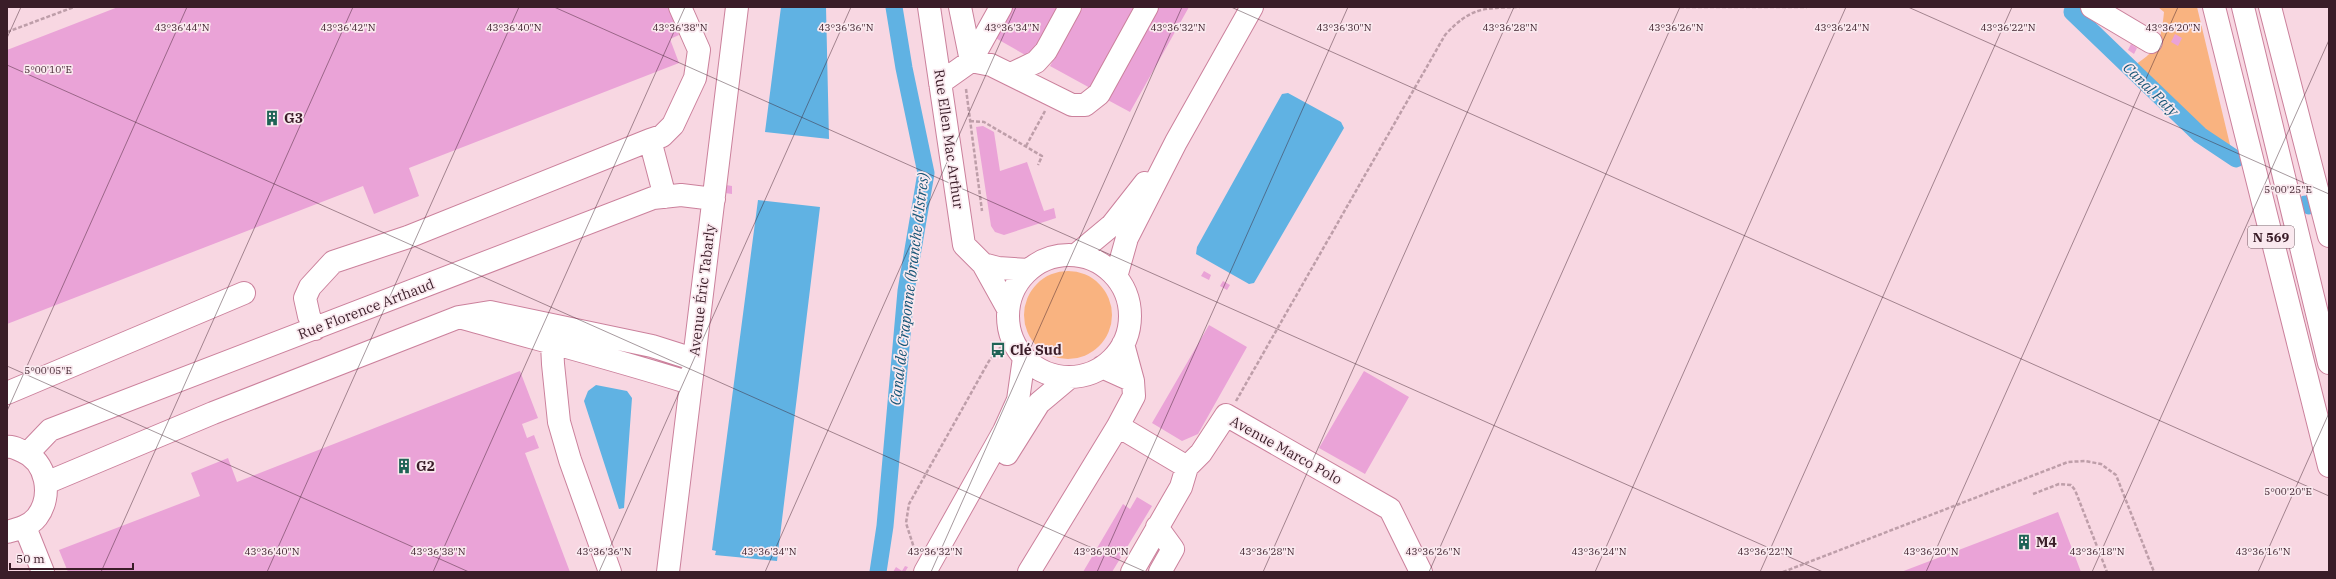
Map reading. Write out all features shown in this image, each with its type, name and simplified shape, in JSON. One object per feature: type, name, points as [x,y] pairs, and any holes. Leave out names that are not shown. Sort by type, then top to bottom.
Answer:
[{"type":"main road","points":[[315,329],[309,316],[305,298],[310,287],[333,262],[408,237],[656,138],[673,125],[695,78],[699,50],[680,7]]},
{"type":"main road","name":"Avenue Éric Tabarly","points":[[668,572],[737,7]]},
{"type":"main road","name":"Rue Ellen Mac Arthur","points":[[929,7],[964,245],[983,264],[1008,309]]},
{"type":"main road","points":[[960,7],[971,61]]},
{"type":"main road","points":[[940,83],[971,61],[1001,7]]},
{"type":"main road","points":[[1010,74],[1036,62],[1046,51],[1070,7]]},
{"type":"main road","points":[[971,61],[991,65],[1072,105],[1085,105],[1099,94],[1147,7]]},
{"type":"main road","points":[[1116,277],[1128,238],[1176,142],[1252,7]]},
{"type":"main road","points":[[2092,7],[2151,42]]},
{"type":"main road","name":"N 569","points":[[2214,7],[2329,466]]},
{"type":"main road","name":"N 569","points":[[2243,7],[2329,363]]},
{"type":"main road","points":[[2270,7],[2329,236]]},
{"type":"main road","points":[[656,138],[673,196]]},
{"type":"main road","points":[[1076,255],[1112,224],[1176,142]]},
{"type":"main road","name":"Rue Florence Arthaud","points":[[28,453],[50,430],[653,198],[673,196],[714,199]]},
{"type":"main road","points":[[1059,255],[1076,255],[1098,263],[1116,277],[1125,292],[1130,310],[1129,327],[1123,344],[1114,357],[1102,367],[1087,374],[1070,377],[1053,375],[1037,368],[1024,358],[1011,335],[1008,309],[1012,295],[1019,281],[1029,270],[1043,261],[1059,255]]},
{"type":"main road","points":[[983,264],[998,268],[1029,270]]},
{"type":"main road","points":[[7,393],[244,293]]},
{"type":"main road","points":[[46,483],[213,413],[459,317],[555,334],[652,346],[693,359]]},
{"type":"main road","points":[[555,334],[690,383]]},
{"type":"main road","points":[[555,334],[559,422],[570,460],[610,572]]},
{"type":"main road","points":[[1029,572],[1118,426],[1134,396],[1133,381],[1123,344]]},
{"type":"main road","points":[[921,565],[1004,430],[1018,400],[1024,358]]},
{"type":"main road","points":[[1102,367],[1133,381]]},
{"type":"main road","points":[[941,572],[1020,431],[1039,403],[1070,377]]},
{"type":"main road","name":"Avenue Marco Polo","points":[[1187,467],[1201,453],[1226,415],[1390,509],[1421,572]]},
{"type":"main road","points":[[1118,426],[1187,467],[1181,487],[1132,572]]},
{"type":"main road","points":[[7,447],[12,447],[28,453],[41,466],[46,483],[45,501],[37,517],[16,529],[44,572]]},
{"type":"main road","points":[[1157,527],[1173,549],[1160,572]]},
{"type":"path","points":[[7,32],[74,7]]},
{"type":"path","points":[[1238,398],[1444,35],[1460,18],[1485,8],[1520,7]]},
{"type":"path","points":[[1680,7],[1807,7]]},
{"type":"path","points":[[966,89],[982,211]]},
{"type":"path","points":[[1026,146],[1053,96]]},
{"type":"path","points":[[970,121],[984,122],[1042,156],[1038,165]]},
{"type":"path","points":[[921,565],[906,523],[909,504],[990,361],[1011,335]]},
{"type":"path","points":[[1783,572],[2068,462],[2085,462],[2101,464],[2116,475],[2154,572]]},
{"type":"path","points":[[2033,494],[2059,484],[2071,485],[2076,490],[2107,572]]},
{"type":"shaded area","points":[[2158,7],[2197,7],[2232,153],[2204,135],[2135,65],[2154,49],[2160,37],[2164,12]]},
{"type":"shaded area","points":[[1068,271],[1085,275],[1099,284],[1108,298],[1112,315],[1108,332],[1099,346],[1085,355],[1068,359],[1051,355],[1037,346],[1028,332],[1024,315],[1028,298],[1037,284],[1051,275]]},
{"type":"water","points":[[781,7],[826,7],[829,139],[765,132]]},
{"type":"water","points":[[1288,93],[1341,122],[1344,128],[1254,283],[1249,284],[1196,254],[1197,247],[1282,94]]},
{"type":"water","points":[[758,200],[820,207],[777,561],[715,555],[716,551],[712,550]]},
{"type":"water","points":[[596,385],[627,391],[632,398],[624,508],[619,509],[584,401],[588,391]]},
{"type":"building","name":"G3","points":[[118,7],[668,7],[679,35],[670,39],[679,63],[409,168],[419,196],[374,214],[363,186],[7,324],[7,50]]},
{"type":"building","points":[[1008,7],[1062,7],[1034,60],[992,36]]},
{"type":"building","points":[[1083,7],[1137,7],[1092,89],[1050,66]]},
{"type":"building","points":[[1155,7],[1189,7],[1130,112],[1104,98]]},
{"type":"building","points":[[2175,34],[2182,38],[2178,46],[2171,42]]},
{"type":"building","points":[[2131,44],[2137,48],[2134,54],[2128,50]]},
{"type":"building","points":[[983,126],[994,132],[1000,171],[1027,162],[1044,211],[1054,208],[1056,218],[1004,235],[995,232],[991,226],[976,127]]},
{"type":"building","points":[[726,185],[732,186],[732,194],[725,193]]},
{"type":"building","points":[[1204,271],[1211,275],[1209,280],[1201,276]]},
{"type":"building","points":[[1223,281],[1230,285],[1227,290],[1220,286]]},
{"type":"building","points":[[1209,325],[1247,347],[1198,434],[1182,441],[1152,423]]},
{"type":"building","name":"G2","points":[[520,371],[538,418],[522,424],[527,438],[534,435],[539,448],[525,453],[570,572],[68,572],[59,550],[200,496],[191,473],[228,458],[237,482]]},
{"type":"building","points":[[1364,371],[1409,397],[1365,474],[1319,448]]},
{"type":"building","points":[[1137,497],[1152,506],[1112,572],[1083,572],[1123,504],[1130,509]]},
{"type":"building","name":"M4","points":[[2058,512],[2081,572],[1901,572]]},
{"type":"building","points":[[905,566],[908,567],[905,572],[893,572],[896,567],[902,571]]},
{"type":"waterway","name":"Canal de Craponne (branche d'Istres)","points":[[878,572],[885,526],[906,291],[926,173],[904,68],[894,7]]},
{"type":"waterway","name":"Canal Paty","points":[[2072,12],[2200,135],[2236,159]]},
{"type":"waterway","name":"Canal Paty","points":[[2305,204],[2309,206]]},
{"type":"place","name":"G3","points":[[272,118]]},
{"type":"place","name":"Clé Sud","points":[[998,350]]},
{"type":"place","name":"G2","points":[[404,466]]},
{"type":"place","name":"M4","points":[[2024,542]]}]
